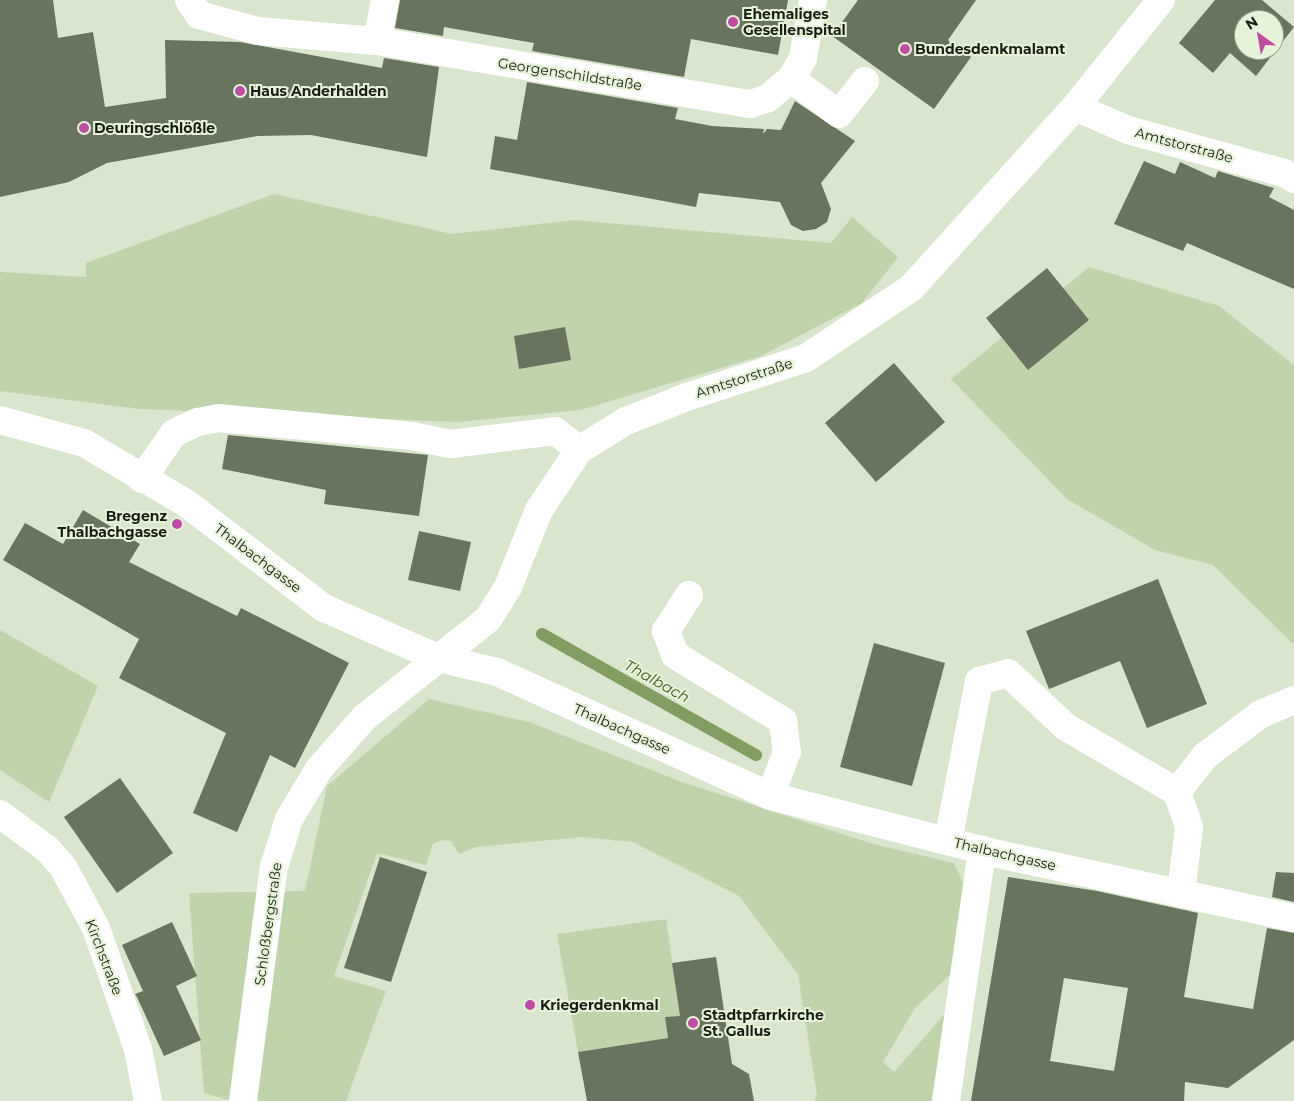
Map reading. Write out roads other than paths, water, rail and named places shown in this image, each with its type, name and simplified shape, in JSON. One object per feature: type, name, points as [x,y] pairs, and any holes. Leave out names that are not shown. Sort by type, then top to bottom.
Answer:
[{"type":"street","name":"Georgenschildstraße","points":[[189,0],[199,16],[258,30],[377,41],[751,104],[768,98],[791,79],[803,58],[813,0]]},
{"type":"street","points":[[377,41],[385,0]]},
{"type":"street","name":"Amtstorstraße","points":[[438,658],[488,619],[508,587],[539,510],[579,450],[626,422],[686,397],[806,358],[910,288],[1074,107],[1161,0]]},
{"type":"street","points":[[791,79],[839,114],[865,81]]},
{"type":"street","name":"Amtstorstraße","points":[[1074,107],[1128,130],[1284,173],[1294,179]]},
{"type":"street","points":[[142,479],[174,433],[198,422],[218,418],[412,436],[451,444],[555,431],[579,450]]},
{"type":"street","name":"Thalbachgasse","points":[[0,420],[84,443],[142,479],[186,503],[324,608],[438,658],[497,672],[770,796],[982,850],[1294,918]]},
{"type":"street","points":[[689,595],[666,631],[675,656],[783,721],[787,752],[770,796]]},
{"type":"street","name":"Schloßbergstraße","points":[[243,1101],[274,867],[289,819],[319,769],[340,744],[365,717],[438,658]]},
{"type":"street","points":[[948,841],[979,681],[1008,673],[1066,727],[1177,792],[1189,827],[1181,892]]},
{"type":"street","points":[[1177,792],[1206,756],[1261,714],[1294,700]]},
{"type":"street","name":"Kirchstraße","points":[[0,814],[48,850],[63,867],[96,928],[138,1050],[148,1101]]},
{"type":"street","points":[[946,1101],[982,850]]},
{"type":"waterway","name":"Thalbach","points":[[542,634],[756,755]]},
{"type":"place","name":"Ehemaliges Gesellenspital","points":[[733,22]]},
{"type":"place","name":"Bundesdenkmalamt","points":[[905,49]]},
{"type":"place","name":"Haus Anderhalden","points":[[240,91]]},
{"type":"place","name":"Deuringschlößle","points":[[84,128]]},
{"type":"place","name":"Bregenz Thalbachgasse","points":[[177,524]]},
{"type":"place","name":"Kriegerdenkmal","points":[[530,1005]]},
{"type":"place","name":"Stadtpfarrkirche St. Gallus","points":[[693,1023]]}]
